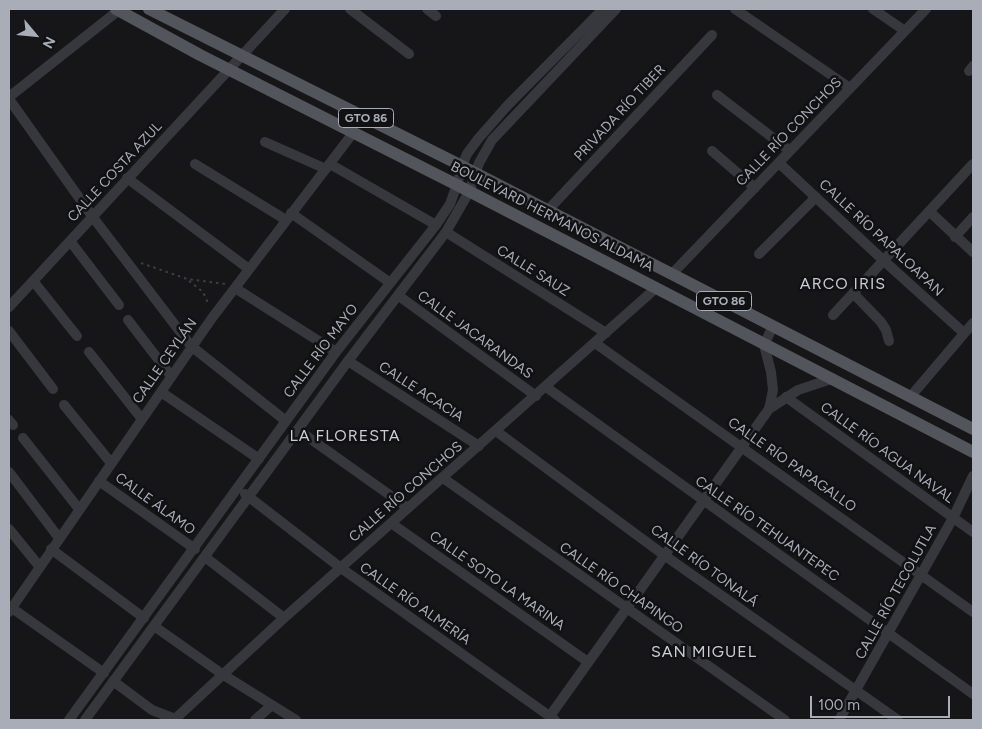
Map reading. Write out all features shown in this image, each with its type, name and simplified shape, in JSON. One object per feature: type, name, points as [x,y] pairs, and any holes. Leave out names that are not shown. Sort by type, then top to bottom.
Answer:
[{"type":"main road","name":"BOULEVARD HERMANOS ALDAMA","points":[[149,9],[164,12],[242,56],[462,166],[973,429]]},
{"type":"main road","name":"BOULEVARD HERMANOS ALDAMA","points":[[118,10],[229,70],[458,185],[973,452]]},
{"type":"street","name":"CALLE COSTA AZUL","points":[[9,307],[285,9]]},
{"type":"street","points":[[350,9],[410,54]]},
{"type":"street","points":[[427,9],[436,16]]},
{"type":"street","name":"CALLE RÍO MAYO","points":[[69,720],[336,352],[436,225],[450,204],[458,185],[462,166],[478,139],[507,106],[603,9]]},
{"type":"street","name":"CALLE RÍO MAYO","points":[[85,720],[348,361],[446,232],[469,192],[484,151],[492,140],[616,9]]},
{"type":"street","points":[[735,9],[850,88]]},
{"type":"street","points":[[873,9],[905,31]]},
{"type":"street","name":"CALLE RÍO CONCHOS","points":[[672,274],[926,9]]},
{"type":"street","points":[[118,10],[9,98],[92,216],[191,346],[286,420]]},
{"type":"street","name":"PRIVADA RÍO TIBER","points":[[548,210],[712,35]]},
{"type":"street","points":[[717,95],[790,151]]},
{"type":"street","points":[[507,106],[516,114]]},
{"type":"street","name":"CALLE CEYLÁN","points":[[10,609],[191,346],[353,133]]},
{"type":"street","points":[[264,142],[328,166],[436,225]]},
{"type":"street","points":[[712,151],[755,188]]},
{"type":"street","name":"CALLE RÍO PAPALOAPAN","points":[[779,163],[964,333]]},
{"type":"street","points":[[195,164],[289,216],[390,282]]},
{"type":"street","points":[[833,315],[973,164]]},
{"type":"street","points":[[127,178],[249,269]]},
{"type":"street","points":[[759,254],[816,197]]},
{"type":"street","points":[[930,212],[973,252]]},
{"type":"street","points":[[956,236],[973,217]]},
{"type":"street","name":"CALLE SAUZ","points":[[446,232],[606,333]]},
{"type":"street","points":[[70,241],[119,305]]},
{"type":"street","points":[[34,282],[77,336]]},
{"type":"street","points":[[235,288],[336,352]]},
{"type":"street","name":"CALLE RÍO CONCHOS","points":[[176,719],[284,618],[656,288]]},
{"type":"street","points":[[853,293],[881,322],[886,330],[889,341]]},
{"type":"street","name":"CALLE JACARANDAS","points":[[399,296],[536,396]]},
{"type":"street","points":[[128,320],[171,376]]},
{"type":"street","points":[[911,396],[973,323]]},
{"type":"street","points":[[769,409],[773,390],[771,372],[764,345],[773,326]]},
{"type":"street","points":[[9,331],[53,389]]},
{"type":"street","name":"CALLE RÍO PAPAGALLO","points":[[595,342],[973,612]]},
{"type":"street","points":[[89,352],[141,418]]},
{"type":"street","name":"CALLE ACACIA","points":[[348,361],[479,446]]},
{"type":"street","points":[[552,718],[625,608],[769,409],[786,397],[830,379]]},
{"type":"street","name":"CALLE RÍO TEHUANTEPEC","points":[[546,387],[973,694]]},
{"type":"street","points":[[161,392],[259,459]]},
{"type":"street","name":"CALLE RÍO AGUA NAVAL","points":[[786,397],[973,532]]},
{"type":"street","points":[[64,405],[111,463]]},
{"type":"street","points":[[298,430],[408,508]]},
{"type":"street","name":"CALLE RÍO TONALÁ","points":[[496,431],[664,555],[898,720]]},
{"type":"street","points":[[23,438],[79,508]]},
{"type":"street","points":[[9,472],[59,538]]},
{"type":"street","name":"CALLE RÍO TECOLUTLA","points":[[839,720],[953,518],[973,476]]},
{"type":"street","name":"CALLE RÍO CHAPINGO","points":[[443,478],[785,720]]},
{"type":"street","name":"CALLE ÁLAMO","points":[[99,480],[194,549]]},
{"type":"street","name":"CALLE RÍO ALMERÍA","points":[[238,489],[341,568],[552,718]]},
{"type":"street","name":"CALLE SOTO LA MARINA","points":[[391,523],[588,662]]},
{"type":"street","points":[[9,528],[39,566]]},
{"type":"street","points":[[51,549],[144,618]]},
{"type":"street","points":[[205,556],[284,618]]},
{"type":"street","points":[[10,609],[104,673]]},
{"type":"street","points":[[154,626],[222,674],[296,720]]},
{"type":"street","points":[[113,681],[152,710],[176,719]]},
{"type":"street","points":[[255,720],[272,705]]},
{"type":"path","points":[[124,257],[187,280],[198,287],[207,298],[212,318]]},
{"type":"path","points":[[187,280],[217,282],[235,288]]},
{"type":"district","name":"ARCO IRIS","points":[[843,284]]},
{"type":"district","name":"LA FLORESTA","points":[[345,436]]},
{"type":"district","name":"SAN MIGUEL","points":[[704,652]]}]
